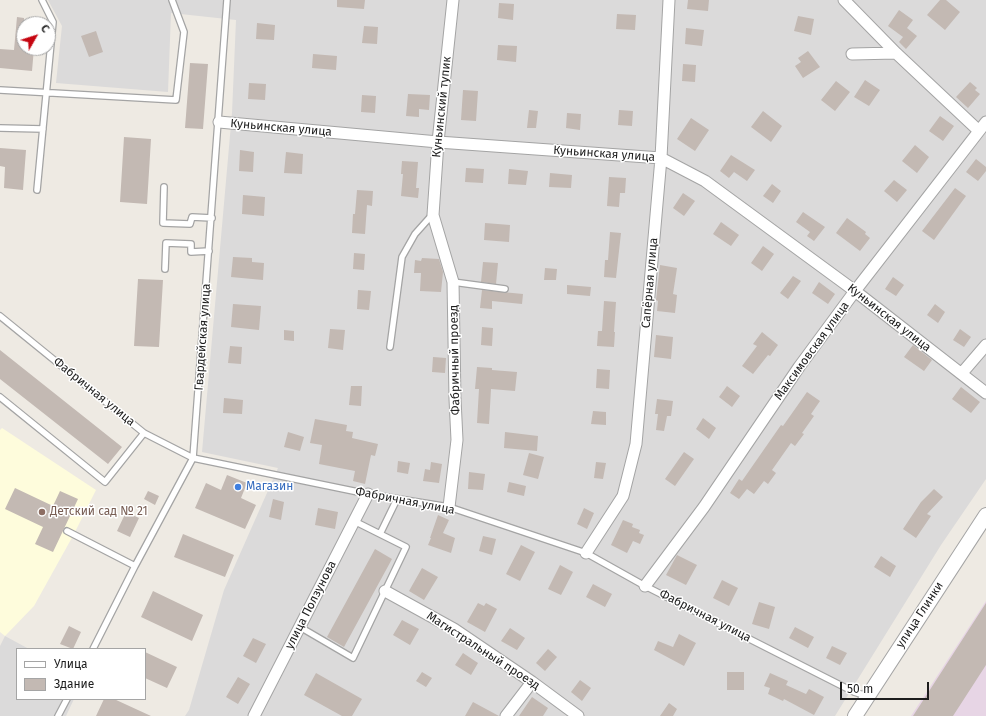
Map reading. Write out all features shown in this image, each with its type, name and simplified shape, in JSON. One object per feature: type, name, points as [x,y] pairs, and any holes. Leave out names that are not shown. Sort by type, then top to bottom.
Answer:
[{"type":"street","name":"Куньинский тупик","points":[[433,215],[438,142],[453,0]]},
{"type":"street","name":"Сапёрная улица","points":[[586,553],[623,496],[636,444],[661,158],[669,0]]},
{"type":"street","points":[[844,0],[896,53],[979,131]]},
{"type":"street","points":[[852,54],[896,53]]},
{"type":"street","name":"Куньинская улица","points":[[219,122],[438,142],[661,158],[705,181],[855,291],[986,393]]},
{"type":"street","name":"Максимовская улица","points":[[645,586],[704,507],[799,367],[855,291],[986,122]]},
{"type":"street","name":"Фабричный проезд","points":[[433,215],[453,282],[457,440],[449,508]]},
{"type":"street","points":[[962,373],[986,345]]},
{"type":"street","name":"улица Ползунова","points":[[254,716],[368,494]]},
{"type":"street","name":"улица Глинки","points":[[854,716],[986,515]]},
{"type":"street","name":"Магистральный проезд","points":[[385,591],[454,629],[532,682],[578,716]]},
{"type":"street","points":[[506,716],[532,682]]},
{"type":"lane","points":[[37,190],[54,22],[42,0]]},
{"type":"lane","points":[[0,90],[176,100],[184,32],[172,0]]},
{"type":"lane","name":"Гвардейская улица","points":[[94,648],[135,566],[193,458],[227,0]]},
{"type":"lane","points":[[0,128],[43,129]]},
{"type":"lane","points":[[164,187],[163,223],[190,224],[192,217],[212,218]]},
{"type":"lane","points":[[390,347],[402,257],[415,234],[433,215]]},
{"type":"lane","points":[[165,269],[166,243],[191,244],[191,252],[209,251]]},
{"type":"lane","points":[[453,282],[505,289]]},
{"type":"lane","name":"Фабричная улица","points":[[0,316],[144,433],[193,458],[368,494],[449,508],[586,553],[645,586],[854,692],[867,696]]},
{"type":"lane","points":[[0,398],[105,482],[144,433]]},
{"type":"lane","points":[[380,534],[397,499]]},
{"type":"lane","points":[[300,627],[353,658],[406,548],[354,521]]},
{"type":"lane","points":[[67,531],[135,566]]},
{"type":"lane","points":[[58,716],[66,700]]},
{"type":"shaded area","points":[[48,0],[986,0],[986,479],[941,545],[835,716],[185,716],[189,710],[224,590],[278,468],[202,452],[232,113],[236,20],[171,13],[168,92],[56,83],[62,26]]},
{"type":"shaded area","name":"Детский сад № 21","points":[[2,428],[96,490],[74,534],[34,606],[5,636],[0,632],[0,430]]},
{"type":"shaded area","points":[[986,601],[986,716],[911,716]]},
{"type":"shaded area","points":[[5,636],[27,648],[16,648],[16,700],[74,700],[66,716],[0,716],[0,646]]},
{"type":"building","points":[[337,0],[365,0],[364,9],[337,7]]},
{"type":"building","points":[[688,0],[709,0],[708,11],[687,9]]},
{"type":"building","points":[[940,0],[946,0],[960,12],[945,30],[927,15]]},
{"type":"building","points":[[499,3],[514,4],[513,20],[498,18]]},
{"type":"building","points":[[899,10],[913,20],[907,28],[917,36],[906,49],[899,42],[903,37],[888,26]]},
{"type":"building","points":[[617,14],[636,15],[635,30],[616,29]]},
{"type":"building","points":[[798,16],[814,19],[811,35],[794,31]]},
{"type":"building","points":[[257,23],[275,25],[274,40],[256,39]]},
{"type":"building","points":[[364,26],[378,27],[377,44],[362,43]]},
{"type":"building","points":[[16,28],[16,56],[33,56],[32,71],[0,68],[0,49],[14,50]]},
{"type":"building","points":[[686,28],[704,30],[702,46],[685,44]]},
{"type":"building","points":[[96,31],[103,52],[89,57],[81,36]]},
{"type":"building","points":[[498,45],[517,46],[516,62],[497,60]]},
{"type":"building","points":[[808,51],[820,67],[803,78],[795,66],[801,62],[798,58]]},
{"type":"building","points":[[313,54],[337,56],[336,70],[312,68]]},
{"type":"building","points":[[190,63],[208,64],[203,129],[185,128]]},
{"type":"building","points":[[683,64],[696,65],[695,82],[682,81]]},
{"type":"building","points":[[865,80],[880,90],[869,106],[854,97]]},
{"type":"building","points":[[836,81],[850,92],[835,111],[821,100]]},
{"type":"building","points":[[970,82],[977,88],[975,90],[980,94],[968,108],[956,97]]},
{"type":"building","points":[[249,83],[266,84],[265,100],[248,99]]},
{"type":"building","points":[[463,90],[478,91],[476,121],[461,120]]},
{"type":"building","points":[[408,94],[430,95],[429,110],[419,109],[419,117],[406,116]]},
{"type":"building","points":[[362,95],[376,96],[375,113],[361,112]]},
{"type":"building","points":[[529,110],[538,111],[536,128],[527,128]]},
{"type":"building","points":[[619,110],[633,111],[632,126],[618,125]]},
{"type":"building","points":[[763,111],[782,126],[771,142],[751,127]]},
{"type":"building","points":[[567,113],[581,114],[580,130],[566,128]]},
{"type":"building","points":[[940,116],[954,126],[943,141],[929,131]]},
{"type":"building","points":[[691,118],[709,130],[695,151],[677,139]]},
{"type":"building","points":[[124,137],[151,139],[147,204],[120,202]]},
{"type":"building","points":[[915,145],[929,157],[917,173],[902,161]]},
{"type":"building","points":[[0,148],[26,150],[23,190],[4,188],[5,167],[0,166]]},
{"type":"building","points":[[240,150],[254,152],[253,172],[239,171]]},
{"type":"building","points":[[286,152],[303,154],[302,174],[284,173]]},
{"type":"building","points":[[731,155],[755,170],[747,181],[734,172],[729,178],[720,171]]},
{"type":"building","points":[[976,159],[986,167],[986,171],[978,181],[966,172]]},
{"type":"building","points":[[402,161],[418,162],[416,188],[419,188],[418,198],[401,196],[403,174],[401,174]]},
{"type":"building","points":[[466,168],[484,169],[483,183],[465,182]]},
{"type":"building","points":[[509,169],[528,171],[526,185],[508,184]]},
{"type":"building","points":[[550,173],[572,175],[571,188],[549,187]]},
{"type":"building","points":[[609,177],[626,178],[625,193],[620,193],[619,207],[607,206]]},
{"type":"building","points":[[894,180],[907,190],[897,202],[884,191]]},
{"type":"building","points":[[772,184],[781,191],[773,203],[763,196]]},
{"type":"building","points":[[955,188],[966,196],[934,240],[922,231]]},
{"type":"building","points":[[357,190],[373,191],[372,206],[367,205],[365,234],[352,233],[353,214],[355,214]]},
{"type":"building","points":[[683,193],[695,201],[684,216],[673,208]]},
{"type":"building","points":[[243,195],[265,197],[264,216],[242,214]]},
{"type":"building","points":[[803,212],[825,227],[814,241],[807,236],[810,232],[796,222]]},
{"type":"building","points":[[847,218],[866,232],[865,234],[870,238],[860,251],[836,233]]},
{"type":"building","points":[[721,222],[739,235],[731,246],[713,234]]},
{"type":"building","points":[[485,223],[510,225],[509,242],[484,240]]},
{"type":"building","points":[[610,232],[621,233],[616,278],[604,277],[605,260],[608,260]]},
{"type":"building","points":[[763,246],[774,254],[762,271],[751,263]]},
{"type":"building","points":[[354,253],[365,254],[364,270],[353,269]]},
{"type":"building","points":[[233,257],[252,258],[252,262],[264,263],[263,280],[231,277]]},
{"type":"building","points":[[422,258],[439,259],[443,272],[441,292],[420,291],[421,273],[414,273],[415,260],[421,261]]},
{"type":"building","points":[[483,262],[498,263],[496,284],[481,282]]},
{"type":"building","points":[[660,265],[677,268],[673,294],[677,295],[675,313],[657,311],[658,301],[656,300]]},
{"type":"building","points":[[545,268],[557,269],[556,280],[544,280]]},
{"type":"building","points":[[793,276],[801,281],[788,299],[780,293]]},
{"type":"building","points":[[893,277],[904,285],[896,296],[885,289]]},
{"type":"building","points":[[138,279],[163,280],[159,347],[134,346]]},
{"type":"building","points":[[819,282],[835,294],[828,304],[812,293]]},
{"type":"building","points":[[567,285],[591,287],[590,296],[567,294]]},
{"type":"building","points":[[358,290],[371,291],[369,310],[357,309]]},
{"type":"building","points":[[482,290],[523,294],[522,304],[492,301],[492,309],[480,308]]},
{"type":"building","points":[[604,301],[616,302],[614,347],[597,346],[598,331],[602,331]]},
{"type":"building","points":[[233,304],[261,306],[259,330],[231,327]]},
{"type":"building","points":[[935,304],[945,312],[938,323],[927,315]]},
{"type":"building","points":[[482,327],[493,328],[492,346],[481,345]]},
{"type":"building","points":[[330,329],[345,330],[343,350],[328,348]]},
{"type":"building","points":[[960,329],[971,337],[964,347],[953,340]]},
{"type":"building","points":[[284,330],[294,331],[294,341],[284,340]]},
{"type":"building","points":[[762,332],[778,345],[753,374],[742,366],[757,346],[753,344]]},
{"type":"building","points":[[656,335],[673,337],[671,359],[654,357]]},
{"type":"building","points":[[913,345],[932,360],[924,371],[904,357]]},
{"type":"building","points":[[230,346],[242,347],[241,364],[228,363]]},
{"type":"building","points":[[0,350],[122,447],[108,464],[0,379]]},
{"type":"building","points":[[433,357],[446,358],[445,373],[432,372]]},
{"type":"building","points":[[477,367],[517,372],[515,391],[491,389],[489,424],[477,423],[479,389],[475,389]]},
{"type":"building","points":[[597,369],[610,370],[609,389],[596,388]]},
{"type":"building","points":[[351,386],[362,386],[361,406],[349,405]]},
{"type":"building","points":[[727,386],[740,396],[732,407],[719,397]]},
{"type":"building","points":[[961,387],[980,402],[971,413],[952,399]]},
{"type":"building","points":[[807,392],[820,401],[811,414],[814,416],[795,446],[791,443],[772,470],[776,473],[768,484],[764,481],[754,494],[747,489],[739,499],[730,493],[739,479],[742,481],[781,425],[783,426]]},
{"type":"building","points":[[224,398],[243,400],[242,414],[223,413]]},
{"type":"building","points":[[657,399],[673,401],[671,416],[667,416],[664,431],[656,430],[658,414],[655,414]]},
{"type":"building","points":[[593,411],[606,412],[606,425],[591,424]]},
{"type":"building","points":[[703,418],[716,428],[709,439],[696,429]]},
{"type":"building","points":[[315,419],[347,425],[346,431],[353,432],[352,438],[378,444],[375,456],[371,455],[365,484],[353,481],[355,471],[319,464],[322,445],[310,443]]},
{"type":"building","points":[[288,432],[304,437],[300,451],[284,447]]},
{"type":"building","points":[[505,432],[538,436],[537,451],[504,448]]},
{"type":"building","points":[[684,452],[694,459],[675,486],[665,479]]},
{"type":"building","points":[[529,453],[544,457],[538,479],[523,475]]},
{"type":"building","points":[[398,461],[410,463],[408,474],[397,472]]},
{"type":"building","points":[[431,462],[442,464],[439,483],[423,481],[425,469],[430,470]]},
{"type":"building","points":[[596,462],[606,463],[603,479],[594,478]]},
{"type":"building","points":[[469,472],[485,474],[483,490],[468,489]]},
{"type":"building","points":[[227,475],[247,483],[241,498],[256,505],[245,529],[195,508],[206,483],[221,490]]},
{"type":"building","points":[[509,482],[526,486],[524,496],[507,492]]},
{"type":"building","points":[[15,488],[53,506],[60,491],[78,499],[53,552],[35,544],[43,527],[5,509]]},
{"type":"building","points":[[934,489],[943,497],[927,514],[931,516],[916,538],[903,529],[921,502]]},
{"type":"building","points":[[148,491],[159,496],[155,505],[144,499]]},
{"type":"building","points":[[273,499],[284,502],[281,520],[269,517]]},
{"type":"building","points":[[318,508],[338,512],[335,529],[315,525]]},
{"type":"building","points":[[584,508],[594,513],[587,529],[577,524]]},
{"type":"building","points":[[126,512],[139,518],[130,537],[117,531]]},
{"type":"building","points":[[438,515],[449,520],[443,533],[455,538],[451,553],[428,545]]},
{"type":"building","points":[[623,520],[633,524],[632,527],[640,530],[639,533],[644,535],[640,544],[633,541],[627,553],[611,545]]},
{"type":"building","points":[[183,534],[234,555],[225,577],[174,557]]},
{"type":"building","points":[[483,536],[496,539],[492,555],[479,551]]},
{"type":"building","points":[[521,545],[535,552],[520,581],[506,574]]},
{"type":"building","points":[[375,549],[392,559],[344,647],[327,637]]},
{"type":"building","points":[[677,555],[697,565],[686,585],[666,575]]},
{"type":"building","points":[[881,556],[896,566],[890,577],[874,567]]},
{"type":"building","points":[[560,565],[573,572],[561,595],[548,589]]},
{"type":"building","points":[[422,568],[438,577],[424,600],[409,591]]},
{"type":"building","points":[[722,580],[738,588],[729,606],[713,598]]},
{"type":"building","points":[[593,584],[612,594],[605,607],[586,597]]},
{"type":"building","points":[[153,591],[203,615],[192,641],[141,617]]},
{"type":"building","points":[[759,602],[775,607],[769,629],[752,624]]},
{"type":"building","points":[[478,603],[484,606],[486,603],[497,609],[485,632],[467,622]]},
{"type":"building","points":[[986,603],[986,665],[953,716],[913,716]]},
{"type":"building","points":[[402,620],[419,629],[410,645],[393,635]]},
{"type":"building","points":[[69,626],[81,632],[73,648],[60,644]]},
{"type":"building","points":[[795,627],[814,637],[808,648],[789,638]]},
{"type":"building","points":[[510,628],[525,638],[517,650],[501,641]]},
{"type":"building","points":[[679,634],[696,643],[684,666],[654,650],[658,641],[673,647]]},
{"type":"building","points":[[253,638],[266,644],[256,663],[243,656]]},
{"type":"building","points":[[832,646],[847,653],[840,665],[826,658]]},
{"type":"building","points":[[548,649],[557,657],[545,671],[536,663]]},
{"type":"building","points":[[146,652],[177,667],[167,688],[146,678]]},
{"type":"building","points":[[463,653],[478,663],[471,675],[455,665]]},
{"type":"building","points":[[422,672],[432,678],[426,687],[416,681]]},
{"type":"building","points":[[727,672],[744,672],[744,690],[727,690]]},
{"type":"building","points":[[316,673],[362,699],[352,716],[342,716],[304,695]]},
{"type":"building","points":[[770,673],[788,681],[786,685],[806,694],[809,689],[824,697],[814,715],[784,699],[783,701],[768,694],[770,688],[764,686]]},
{"type":"building","points":[[238,677],[250,684],[238,704],[226,697]]},
{"type":"building","points":[[580,680],[591,688],[582,701],[571,692]]},
{"type":"building","points":[[532,697],[548,708],[543,716],[519,716]]},
{"type":"building","points":[[104,700],[116,700],[151,716],[96,716]]},
{"type":"building","points":[[473,702],[499,716],[465,716]]},
{"type":"building","points":[[669,703],[677,709],[673,716],[660,716]]},
{"type":"place","name":"Магазин","points":[[238,487]]},
{"type":"place","name":"Детский сад № 21","points":[[42,512]]}]
